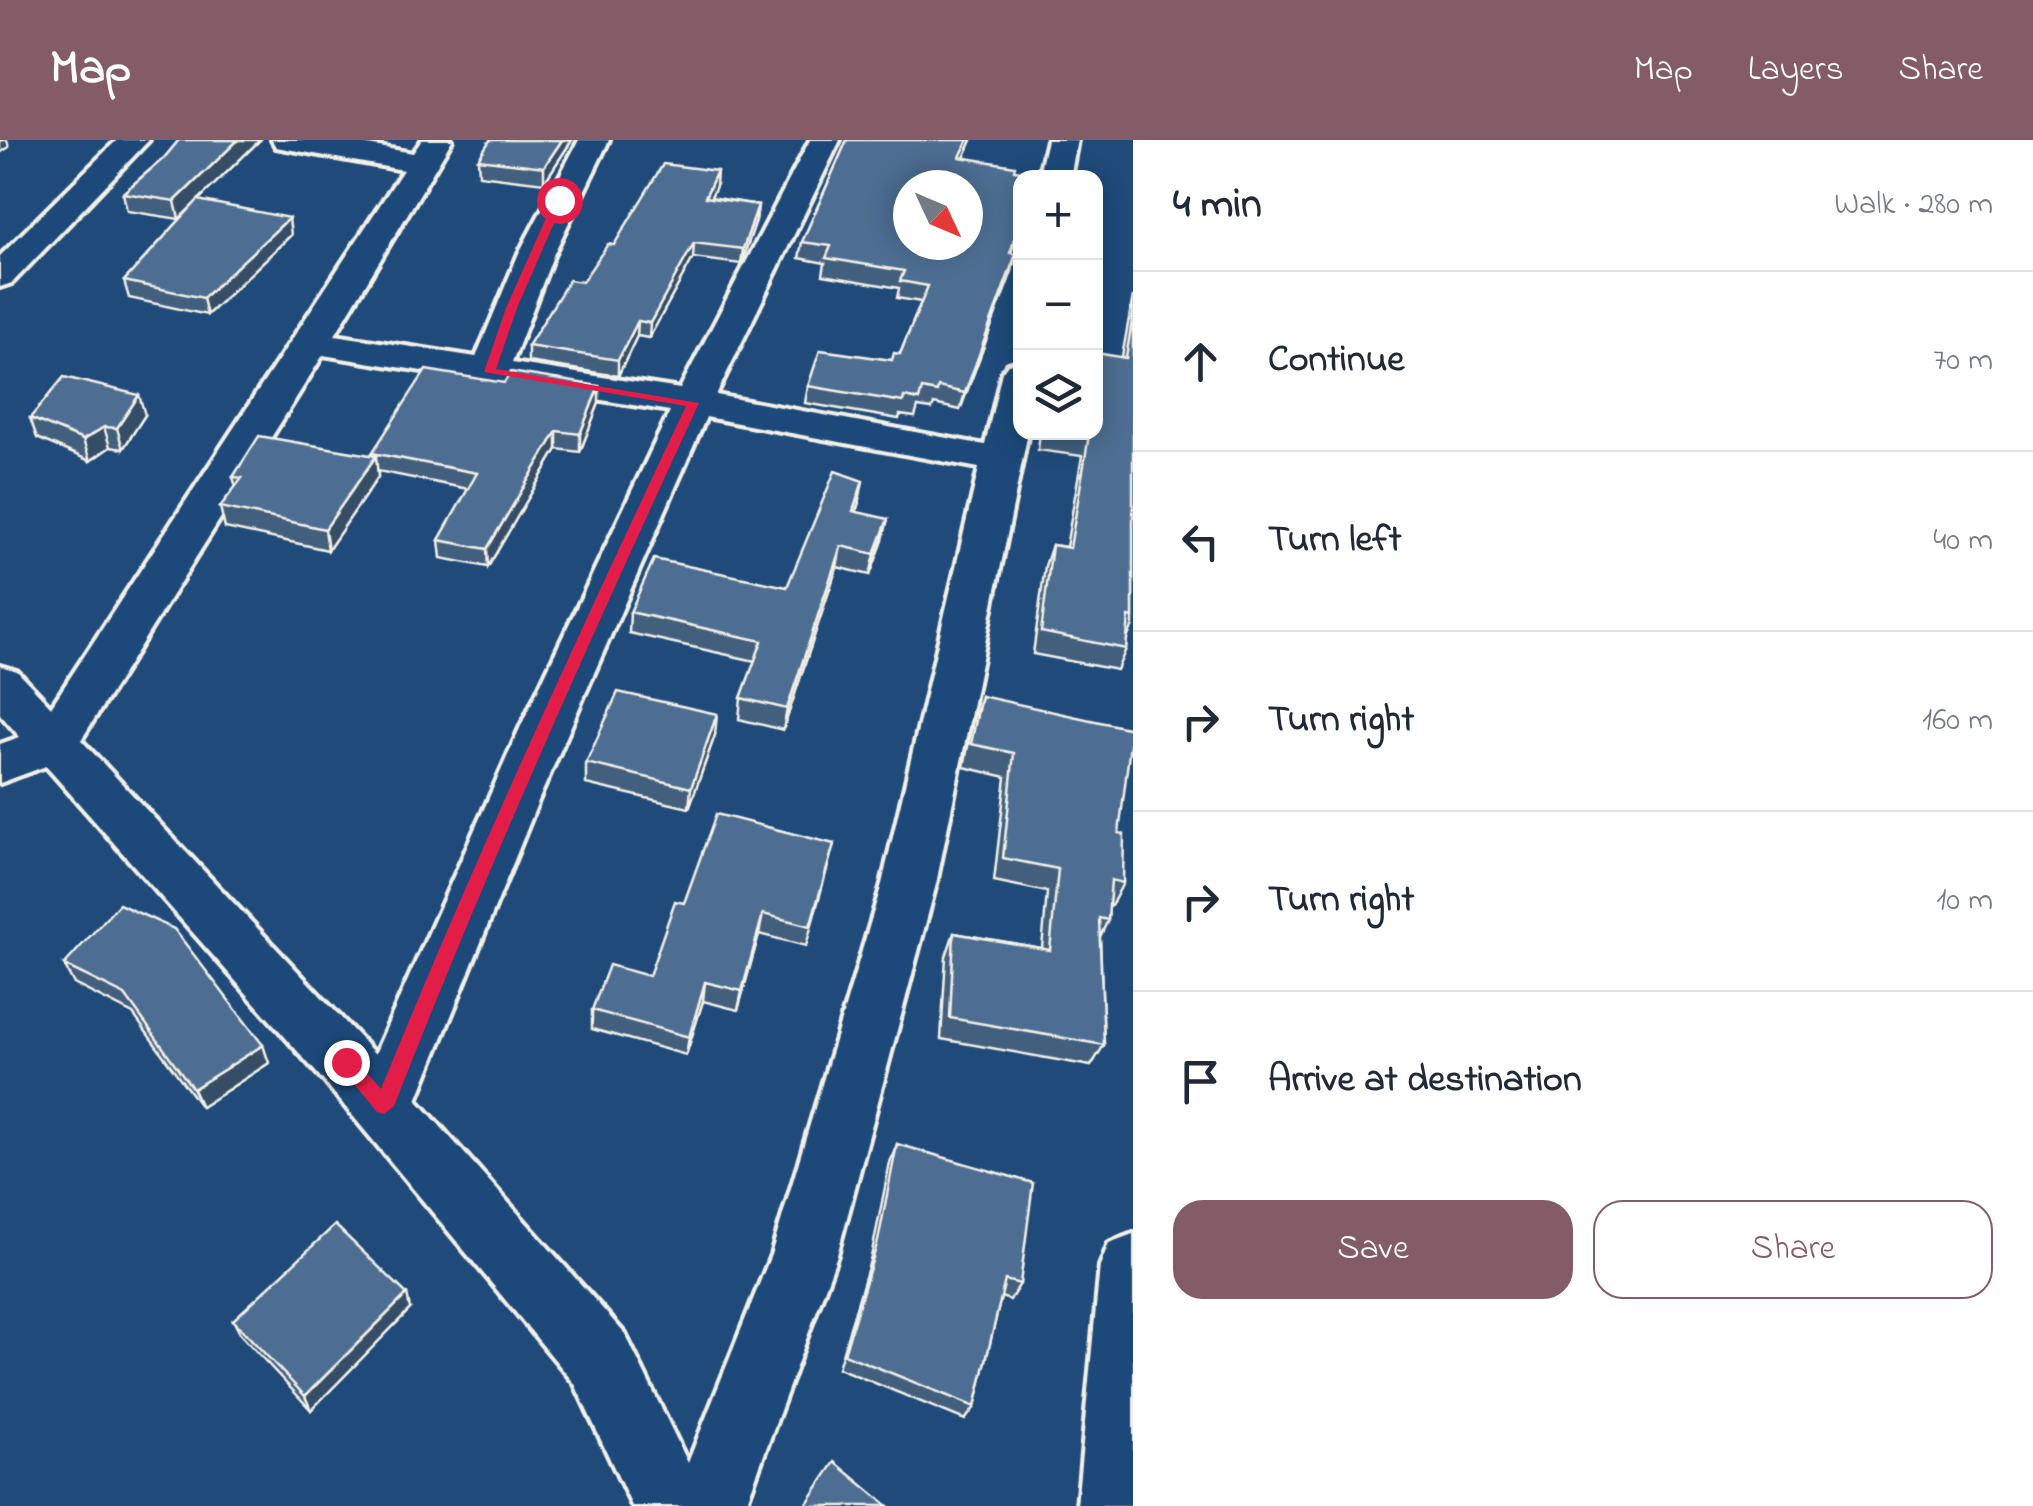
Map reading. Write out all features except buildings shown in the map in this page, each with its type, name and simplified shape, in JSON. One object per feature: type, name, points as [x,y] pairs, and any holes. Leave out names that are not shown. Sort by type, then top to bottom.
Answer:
[{"type":"street","points":[[0,276],[134,140]]},
{"type":"street","points":[[27,754],[312,342],[429,152],[287,140]]},
{"type":"street","points":[[490,372],[512,308],[559,200],[594,140]]},
{"type":"street","points":[[384,1106],[442,959],[558,696],[773,232],[825,140]]},
{"type":"street","points":[[1056,170],[1062,140]]},
{"type":"street","points":[[312,342],[693,403],[1001,460]]},
{"type":"street","points":[[708,1506],[804,1255],[904,903],[1013,404]]},
{"type":"street","points":[[0,683],[27,754],[384,1106],[600,1359],[670,1506]]},
{"type":"street","points":[[1114,1506],[1133,1266]]},
{"type":"route","points":[[346,1062],[384,1106],[442,959],[693,403],[490,372],[512,308],[559,200]]}]
